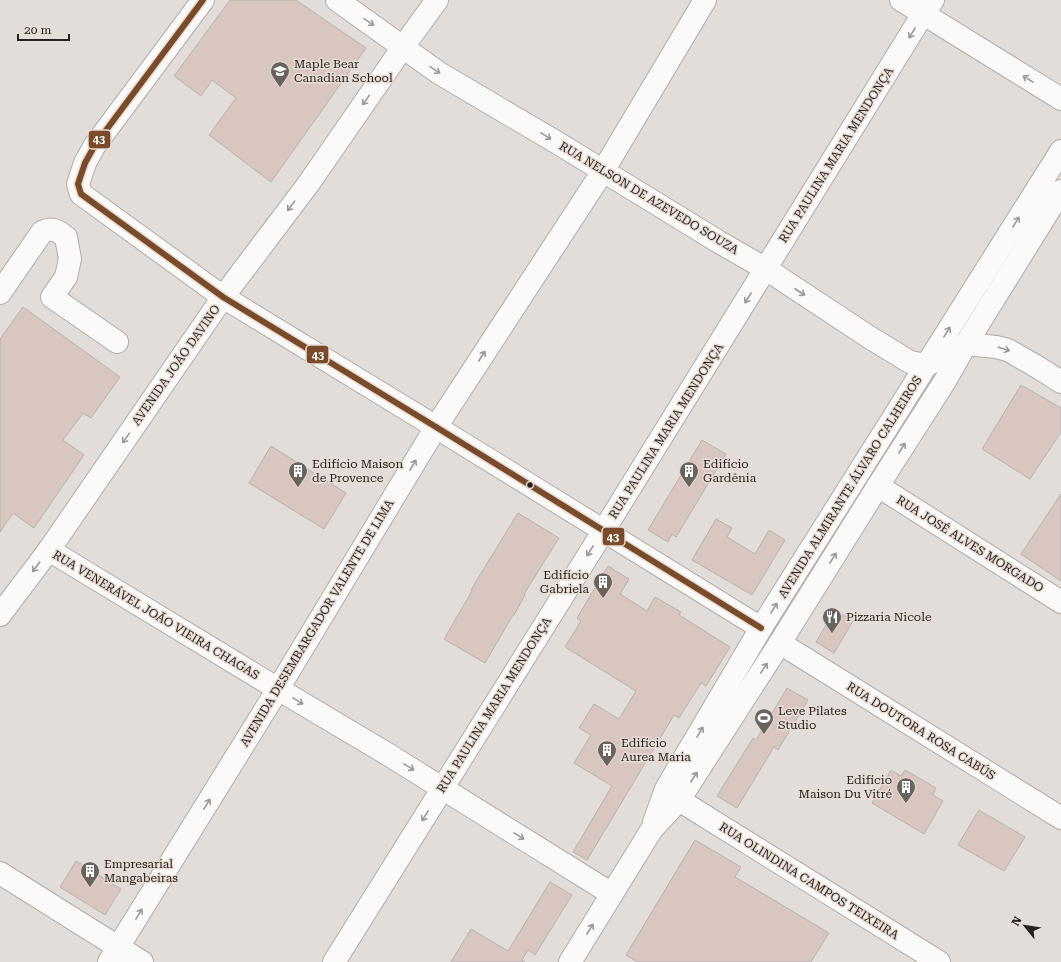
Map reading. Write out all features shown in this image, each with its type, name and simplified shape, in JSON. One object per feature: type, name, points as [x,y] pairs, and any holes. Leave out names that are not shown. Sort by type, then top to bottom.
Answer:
[{"type":"street","points":[[204,0],[95,145],[85,163],[78,184],[81,194],[223,297],[436,426],[761,628]]},
{"type":"street","name":"RUA NELSON DE AZEVEDO SOUZA","points":[[337,0],[439,73],[766,269],[869,337],[910,362],[927,365]]},
{"type":"street","name":"AVENIDA JOÃO DAVINO","points":[[0,615],[48,550],[223,297],[309,183],[402,47],[437,0]]},
{"type":"street","name":"AVENIDA DESEMBARGADOR VALENTE DE LIMA","points":[[114,955],[278,689],[436,426],[603,171],[705,0]]},
{"type":"street","points":[[901,0],[928,7],[1061,99]]},
{"type":"street","name":"RUA PAULINA MARIA MENDONÇA","points":[[334,962],[928,7]]},
{"type":"street","name":"AVENIDA ALMIRANTE ÁLVARO CALHEIROS","points":[[652,829],[666,789],[761,628],[1061,151]]},
{"type":"street","name":"AVENIDA ALMIRANTE ÁLVARO CALHEIROS","points":[[576,960],[612,894],[652,829],[679,800],[780,643],[945,381],[966,344],[1061,191]]},
{"type":"street","points":[[0,293],[42,232],[48,229],[55,230],[66,237],[70,259],[66,277],[52,297],[117,342]]},
{"type":"street","points":[[927,365],[966,344],[996,347],[1008,350],[1061,382]]},
{"type":"street","name":"RUA JOSÉ ALVES MORGADO","points":[[878,486],[1061,602]]},
{"type":"street","name":"RUA VENERÁVEL JOÃO VIEIRA CHAGAS","points":[[48,550],[278,689],[389,754],[612,894]]},
{"type":"street","name":"RUA DOUTORA ROSA CABÚS","points":[[780,643],[1061,818]]},
{"type":"street","name":"RUA OLINDINA CAMPOS TEIXEIRA","points":[[679,800],[939,962]]},
{"type":"street","points":[[0,873],[114,955],[142,962]]},
{"type":"building","name":"Maple Bear Canadian School","points":[[230,0],[296,0],[366,48],[271,182],[209,135],[236,98],[212,80],[201,96],[174,76]]},
{"type":"building","points":[[23,307],[120,377],[91,418],[83,413],[63,440],[84,455],[34,528],[13,513],[0,532],[0,339]]},
{"type":"building","points":[[1021,385],[1061,408],[1061,432],[1030,479],[982,449]]},
{"type":"building","name":"Edifício Gardênia","points":[[702,440],[726,454],[676,537],[672,534],[668,542],[648,530]]},
{"type":"building","name":"Edifício Maison de Provence","points":[[271,446],[346,493],[324,529],[249,483]]},
{"type":"building","points":[[1061,494],[1061,581],[1021,554]]},
{"type":"building","points":[[518,513],[559,538],[524,594],[525,595],[514,615],[485,663],[444,639],[472,591],[471,590]]},
{"type":"building","points":[[716,519],[732,528],[727,537],[755,554],[769,530],[785,540],[752,595],[692,560]]},
{"type":"building","points":[[608,566],[629,579],[620,594],[647,611],[655,597],[681,612],[679,615],[730,647],[706,686],[701,683],[679,718],[674,715],[587,860],[573,852],[612,786],[574,763],[591,735],[579,728],[594,704],[619,719],[636,691],[565,647],[581,621],[577,618]]},
{"type":"building","points":[[835,610],[853,621],[834,653],[816,642]]},
{"type":"building","points":[[787,688],[808,700],[778,750],[774,747],[737,808],[717,796],[753,738],[756,740]]},
{"type":"building","name":"Edifício Maison Du Vitré","points":[[891,770],[901,776],[905,770],[936,788],[933,795],[943,801],[924,834],[872,803]]},
{"type":"building","points":[[979,810],[1025,837],[1004,871],[958,845]]},
{"type":"building","points":[[695,840],[741,867],[735,877],[829,933],[811,962],[637,962],[626,955]]},
{"type":"building","name":"Empresarial Mangabeiras","points":[[76,861],[121,889],[105,915],[60,887]]},
{"type":"building","points":[[550,882],[572,895],[535,955],[528,950],[522,960],[525,962],[451,962],[471,929],[508,951]]},
{"type":"transit line","name":"43","points":[[203,0],[95,145],[85,163],[78,184],[81,194],[223,297],[761,628]]},
{"type":"place","name":"Maple Bear Canadian School","points":[[280,88]]},
{"type":"place","name":"Edifício Maison de Provence","points":[[298,488]]},
{"type":"place","name":"Edifício Gardênia","points":[[689,488]]},
{"type":"place","name":"Edifício Gabriela","points":[[603,599]]},
{"type":"place","name":"Pizzaria Nicole","points":[[832,634]]},
{"type":"place","name":"Leve Pilates Studio","points":[[764,735]]},
{"type":"place","name":"Edifício Aurea Maria","points":[[607,767]]},
{"type":"place","name":"Edifício Maison Du Vitré","points":[[906,804]]},
{"type":"place","name":"Empresarial Mangabeiras","points":[[90,888]]}]
